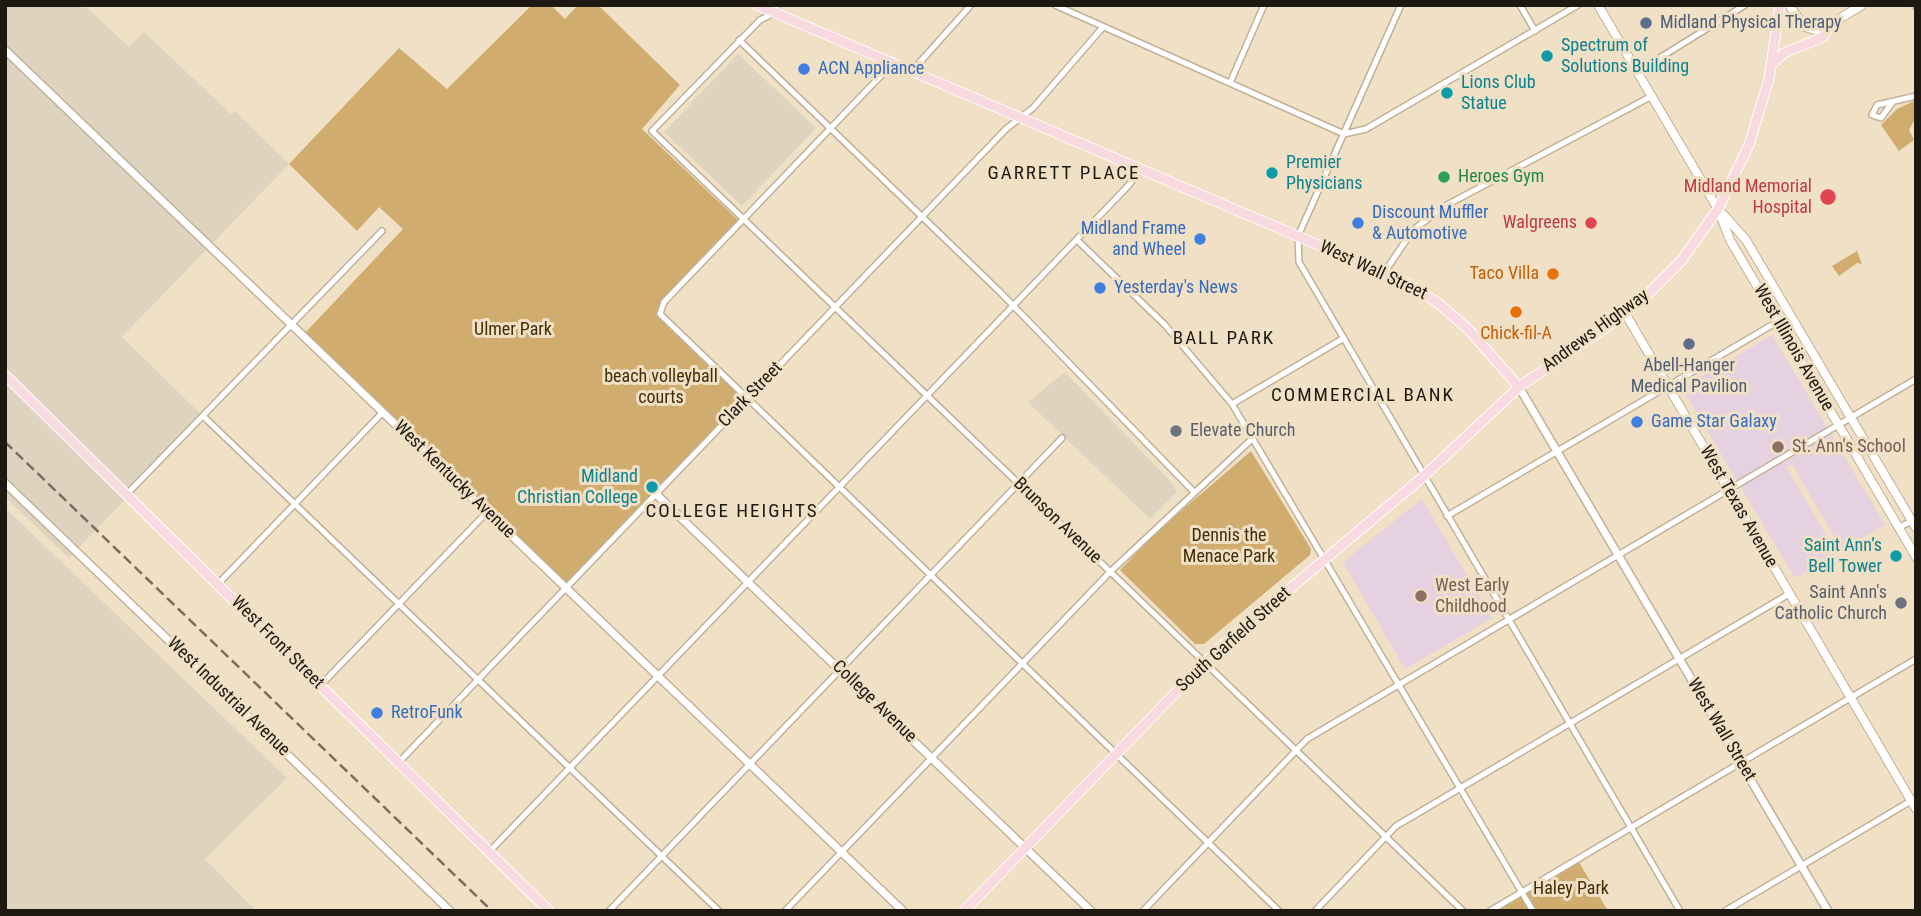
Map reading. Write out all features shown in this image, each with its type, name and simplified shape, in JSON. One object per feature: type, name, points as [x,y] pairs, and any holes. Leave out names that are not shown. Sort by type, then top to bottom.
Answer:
[{"type":"main road","name":"West Wall Street","points":[[757,5],[776,9],[893,63],[1384,273],[1438,303],[1483,344],[1519,387]]},
{"type":"main road","name":"West Illinois Avenue","points":[[1598,5],[1718,209],[1730,240],[1777,322],[1916,557]]},
{"type":"main road","name":"Andrews Highway","points":[[1519,387],[1625,313],[1681,261],[1718,209],[1749,145],[1771,65],[1780,5]]},
{"type":"main road","points":[[1789,5],[1805,27],[1815,30],[1831,24],[1861,5]]},
{"type":"main road","points":[[1771,65],[1784,53],[1823,37],[1831,24]]},
{"type":"main road","name":"West Illinois Avenue","points":[[1718,209],[1745,240],[1914,523]]},
{"type":"main road","name":"West Texas Avenue","points":[[1625,313],[1914,803]]},
{"type":"main road","name":"West Front Street","points":[[5,374],[549,911]]},
{"type":"main road","name":"South Garfield Street","points":[[964,911],[1204,663],[1424,477],[1519,387]]},
{"type":"street","points":[[912,71],[971,5]]},
{"type":"street","points":[[1055,5],[1344,134],[1366,129],[1578,5]]},
{"type":"street","points":[[1230,83],[1265,5]]},
{"type":"street","points":[[1401,5],[1298,236],[1299,262],[1680,911]]},
{"type":"street","points":[[1520,5],[1535,31]]},
{"type":"street","points":[[1637,72],[1745,5]]},
{"type":"street","points":[[776,9],[739,40],[1014,306],[1194,491]]},
{"type":"street","name":"Clark Street","points":[[398,763],[922,216],[1033,108],[1103,26]]},
{"type":"street","name":"Brunson Avenue","points":[[739,40],[652,131],[1463,911]]},
{"type":"street","name":"West Kentucky Avenue","points":[[5,50],[903,911]]},
{"type":"street","points":[[893,63],[664,302],[660,312],[746,400],[1279,911]]},
{"type":"street","points":[[1384,273],[1413,230],[1445,206],[1652,96]]},
{"type":"street","points":[[1892,103],[1916,96]]},
{"type":"street","points":[[489,852],[1014,306],[1141,169]]},
{"type":"street","points":[[127,495],[382,232]]},
{"type":"street","points":[[1077,240],[1165,325],[1232,404],[1533,911]]},
{"type":"street","points":[[1447,516],[1777,322]]},
{"type":"street","points":[[1232,404],[1344,338]]},
{"type":"street","points":[[1143,911],[1307,739],[1916,379]]},
{"type":"street","name":"West Wall Street","points":[[1519,387],[1828,911]]},
{"type":"street","points":[[218,584],[383,412]]},
{"type":"street","points":[[204,416],[719,911]]},
{"type":"street","points":[[785,911],[1110,572],[1253,438]]},
{"type":"street","points":[[609,911],[1062,439]]},
{"type":"street","name":"West Industrial Avenue","points":[[5,483],[450,911]]},
{"type":"street","name":"College Avenue","points":[[656,494],[1091,911]]},
{"type":"street","points":[[320,685],[487,512]]},
{"type":"street","points":[[1898,528],[1914,523]]},
{"type":"street","points":[[1315,911],[1396,826],[1789,594]]},
{"type":"street","points":[[1490,911],[1916,659]]},
{"type":"street","points":[[1725,911],[1914,803]]},
{"type":"shaded area","points":[[5,5],[84,5],[129,47],[144,32],[231,114],[235,111],[289,164],[122,337],[204,417],[69,558],[5,497]]},
{"type":"shaded area","points":[[738,54],[816,128],[742,206],[664,132]]},
{"type":"shaded area","name":"St. Ann's School","points":[[1772,335],[1885,525],[1842,550],[1792,464],[1786,467],[1837,553],[1795,578],[1682,388]]},
{"type":"shaded area","points":[[1065,372],[1173,484],[1177,492],[1150,519],[1028,402]]},
{"type":"shaded area","name":"West Early Childhood","points":[[1422,499],[1492,618],[1405,669],[1343,562]]},
{"type":"shaded area","points":[[5,508],[287,778],[205,859],[254,909],[252,911],[5,911]]},
{"type":"green space","name":"Ulmer Park","points":[[532,5],[551,5],[565,19],[578,5],[598,5],[680,85],[642,129],[740,222],[658,310],[659,316],[744,400],[567,585],[305,333],[403,229],[379,207],[357,231],[289,164],[399,48],[447,89]]},
{"type":"green space","points":[[1916,100],[1916,117],[1909,130],[1914,140],[1899,151],[1881,125],[1897,109]]},
{"type":"green space","points":[[1857,251],[1862,264],[1857,263],[1839,276],[1832,266]]},
{"type":"green space","name":"Dennis the Menace Park","points":[[1251,451],[1311,549],[1310,555],[1204,644],[1195,644],[1120,570],[1160,529]]},
{"type":"green space","name":"Haley Park","points":[[1577,859],[1608,911],[1497,911],[1521,897]]},
{"type":"railway","points":[[5,442],[492,911]]},
{"type":"place","name":"Midland Physical Therapy","points":[[1646,23]]},
{"type":"place","name":"Spectrum of Solutions Building","points":[[1547,56]]},
{"type":"place","name":"ACN Appliance","points":[[804,69]]},
{"type":"place","name":"Lions Club Statue","points":[[1447,93]]},
{"type":"place","name":"Premier Physicians","points":[[1272,173]]},
{"type":"place","name":"Heroes Gym","points":[[1444,177]]},
{"type":"place","name":"Midland Memorial Hospital","points":[[1828,197]]},
{"type":"place","name":"Discount Muffler & Automotive","points":[[1358,223]]},
{"type":"place","name":"Walgreens","points":[[1591,223]]},
{"type":"place","name":"Midland Frame and Wheel","points":[[1200,239]]},
{"type":"place","name":"Taco Villa","points":[[1553,274]]},
{"type":"place","name":"Yesterday's News","points":[[1100,288]]},
{"type":"place","name":"Chick-fil-A","points":[[1516,312]]},
{"type":"place","name":"Abell-Hanger Medical Pavilion","points":[[1689,344]]},
{"type":"place","name":"Game Star Galaxy","points":[[1637,422]]},
{"type":"place","name":"Elevate Church","points":[[1176,431]]},
{"type":"place","name":"St. Ann's School","points":[[1778,447]]},
{"type":"place","name":"Midland Christian College","points":[[652,487]]},
{"type":"place","name":"Saint Ann’s Bell Tower","points":[[1896,556]]},
{"type":"place","name":"West Early Childhood","points":[[1421,596]]},
{"type":"place","name":"Saint Ann's Catholic Church","points":[[1901,603]]},
{"type":"place","name":"RetroFunk","points":[[377,713]]},
{"type":"district","name":"GARRETT PLACE","points":[[1064,174]]},
{"type":"district","name":"BALL PARK","points":[[1224,339]]},
{"type":"district","name":"COMMERCIAL BANK","points":[[1363,396]]},
{"type":"district","name":"COLLEGE HEIGHTS","points":[[732,512]]},
{"type":"park label","name":"beach volleyball courts","points":[[661,387]]}]
